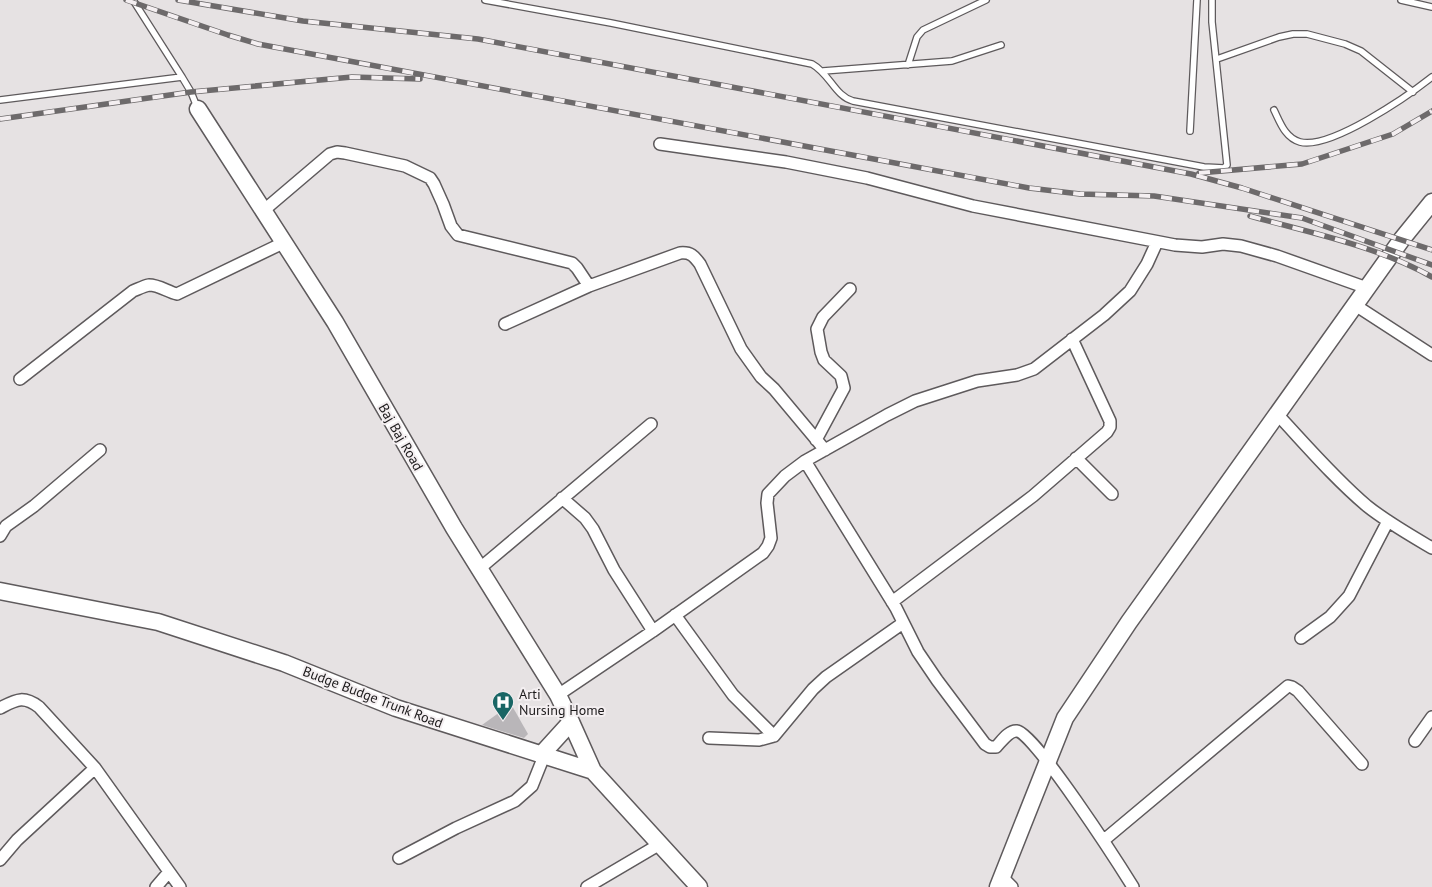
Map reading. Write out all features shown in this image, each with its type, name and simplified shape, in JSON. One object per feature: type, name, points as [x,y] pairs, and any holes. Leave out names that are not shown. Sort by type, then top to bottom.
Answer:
[{"type":"main road","name":"Baj Baj Road","points":[[198,110],[335,322],[480,569],[558,695],[593,771]]},
{"type":"main road","points":[[1004,884],[1047,762],[1065,718],[1129,622],[1402,238],[1432,202]]},
{"type":"main road","name":"Budge Budge Trunk Road","points":[[0,590],[158,622],[284,663],[396,708],[593,771]]},
{"type":"main road","points":[[543,755],[571,722]]},
{"type":"main road","points":[[593,771],[699,887]]},
{"type":"street","points":[[660,144],[786,162],[867,178],[973,206],[1175,246],[1222,244],[1241,246],[1277,256],[1367,288]]},
{"type":"street","points":[[263,211],[330,154],[336,152],[405,166],[424,174],[434,184],[451,226],[458,235],[572,263],[589,286]]},
{"type":"street","points":[[558,695],[763,553],[771,538],[767,503],[768,494],[784,476],[805,461],[886,415],[915,401],[977,381],[1017,375],[1034,369],[1104,315],[1130,291],[1147,264],[1157,242]]},
{"type":"street","points":[[20,379],[133,291],[149,285],[177,294],[283,243]]},
{"type":"street","points":[[505,324],[589,286],[680,253],[688,252],[700,264],[741,349],[761,377],[774,389],[825,450]]},
{"type":"street","points":[[816,440],[844,388],[841,376],[824,360],[817,329],[823,317],[850,289]]},
{"type":"street","points":[[1355,305],[1432,355]]},
{"type":"street","points":[[892,602],[1033,496],[1107,432],[1110,427],[1110,421],[1072,339]]},
{"type":"street","points":[[1277,414],[1352,492],[1388,521],[1432,548]]},
{"type":"street","points":[[480,569],[650,424]]},
{"type":"street","points":[[0,536],[6,526],[34,506],[100,450]]},
{"type":"street","points":[[1076,458],[1112,494]]},
{"type":"street","points":[[805,461],[892,602],[918,652],[985,744],[990,747],[996,747],[1011,732],[1016,730],[1023,733],[1047,762],[1104,840],[1133,887]]},
{"type":"street","points":[[562,498],[585,518],[593,529],[614,570],[653,631]]},
{"type":"street","points":[[1301,638],[1330,617],[1349,596],[1388,521]]},
{"type":"street","points":[[675,615],[733,696],[774,736]]},
{"type":"street","points":[[708,738],[759,740],[774,736],[812,689],[826,677],[903,624]]},
{"type":"street","points":[[1104,840],[1288,686],[1298,691],[1362,764]]},
{"type":"street","points":[[0,708],[15,701],[30,700],[39,707],[95,768],[168,873],[180,887]]},
{"type":"street","points":[[1415,741],[1432,717]]},
{"type":"street","points":[[399,858],[456,828],[515,801],[532,786],[543,755]]},
{"type":"street","points":[[0,860],[17,840],[95,768]]},
{"type":"street","points":[[587,887],[660,844]]},
{"type":"street","points":[[156,887],[168,873]]},
{"type":"lane","points":[[133,0],[191,92],[198,110]]},
{"type":"lane","points":[[485,0],[611,22],[812,64],[823,71],[841,94],[853,101],[1204,167],[1224,168],[1228,165],[1212,22],[1212,0]]},
{"type":"lane","points":[[908,64],[917,37],[923,30],[986,0]]},
{"type":"lane","points":[[1190,131],[1197,0]]},
{"type":"lane","points":[[1401,0],[1432,7]]},
{"type":"lane","points":[[1217,59],[1278,37],[1307,34],[1345,44],[1361,51],[1413,92]]},
{"type":"lane","points":[[823,71],[952,61],[1001,45]]},
{"type":"lane","points":[[0,100],[182,77]]},
{"type":"lane","points":[[1274,110],[1284,130],[1290,137],[1298,142],[1306,143],[1347,132],[1413,92],[1432,77]]},
{"type":"building","points":[[511,704],[528,734],[524,738],[482,725]]},
{"type":"railway","points":[[126,0],[258,44],[1029,188],[1080,194],[1154,196],[1302,218],[1432,265]]},
{"type":"railway","points":[[178,0],[303,21],[478,39],[1191,174],[1242,188],[1432,250]]},
{"type":"railway","points":[[0,119],[191,92],[352,77],[420,79]]},
{"type":"railway","points":[[1199,173],[1302,164],[1393,134],[1432,111]]},
{"type":"railway","points":[[1250,216],[1366,249],[1411,266],[1432,277]]},
{"type":"place","name":"Arti Nursing Home","points":[[503,721]]}]
